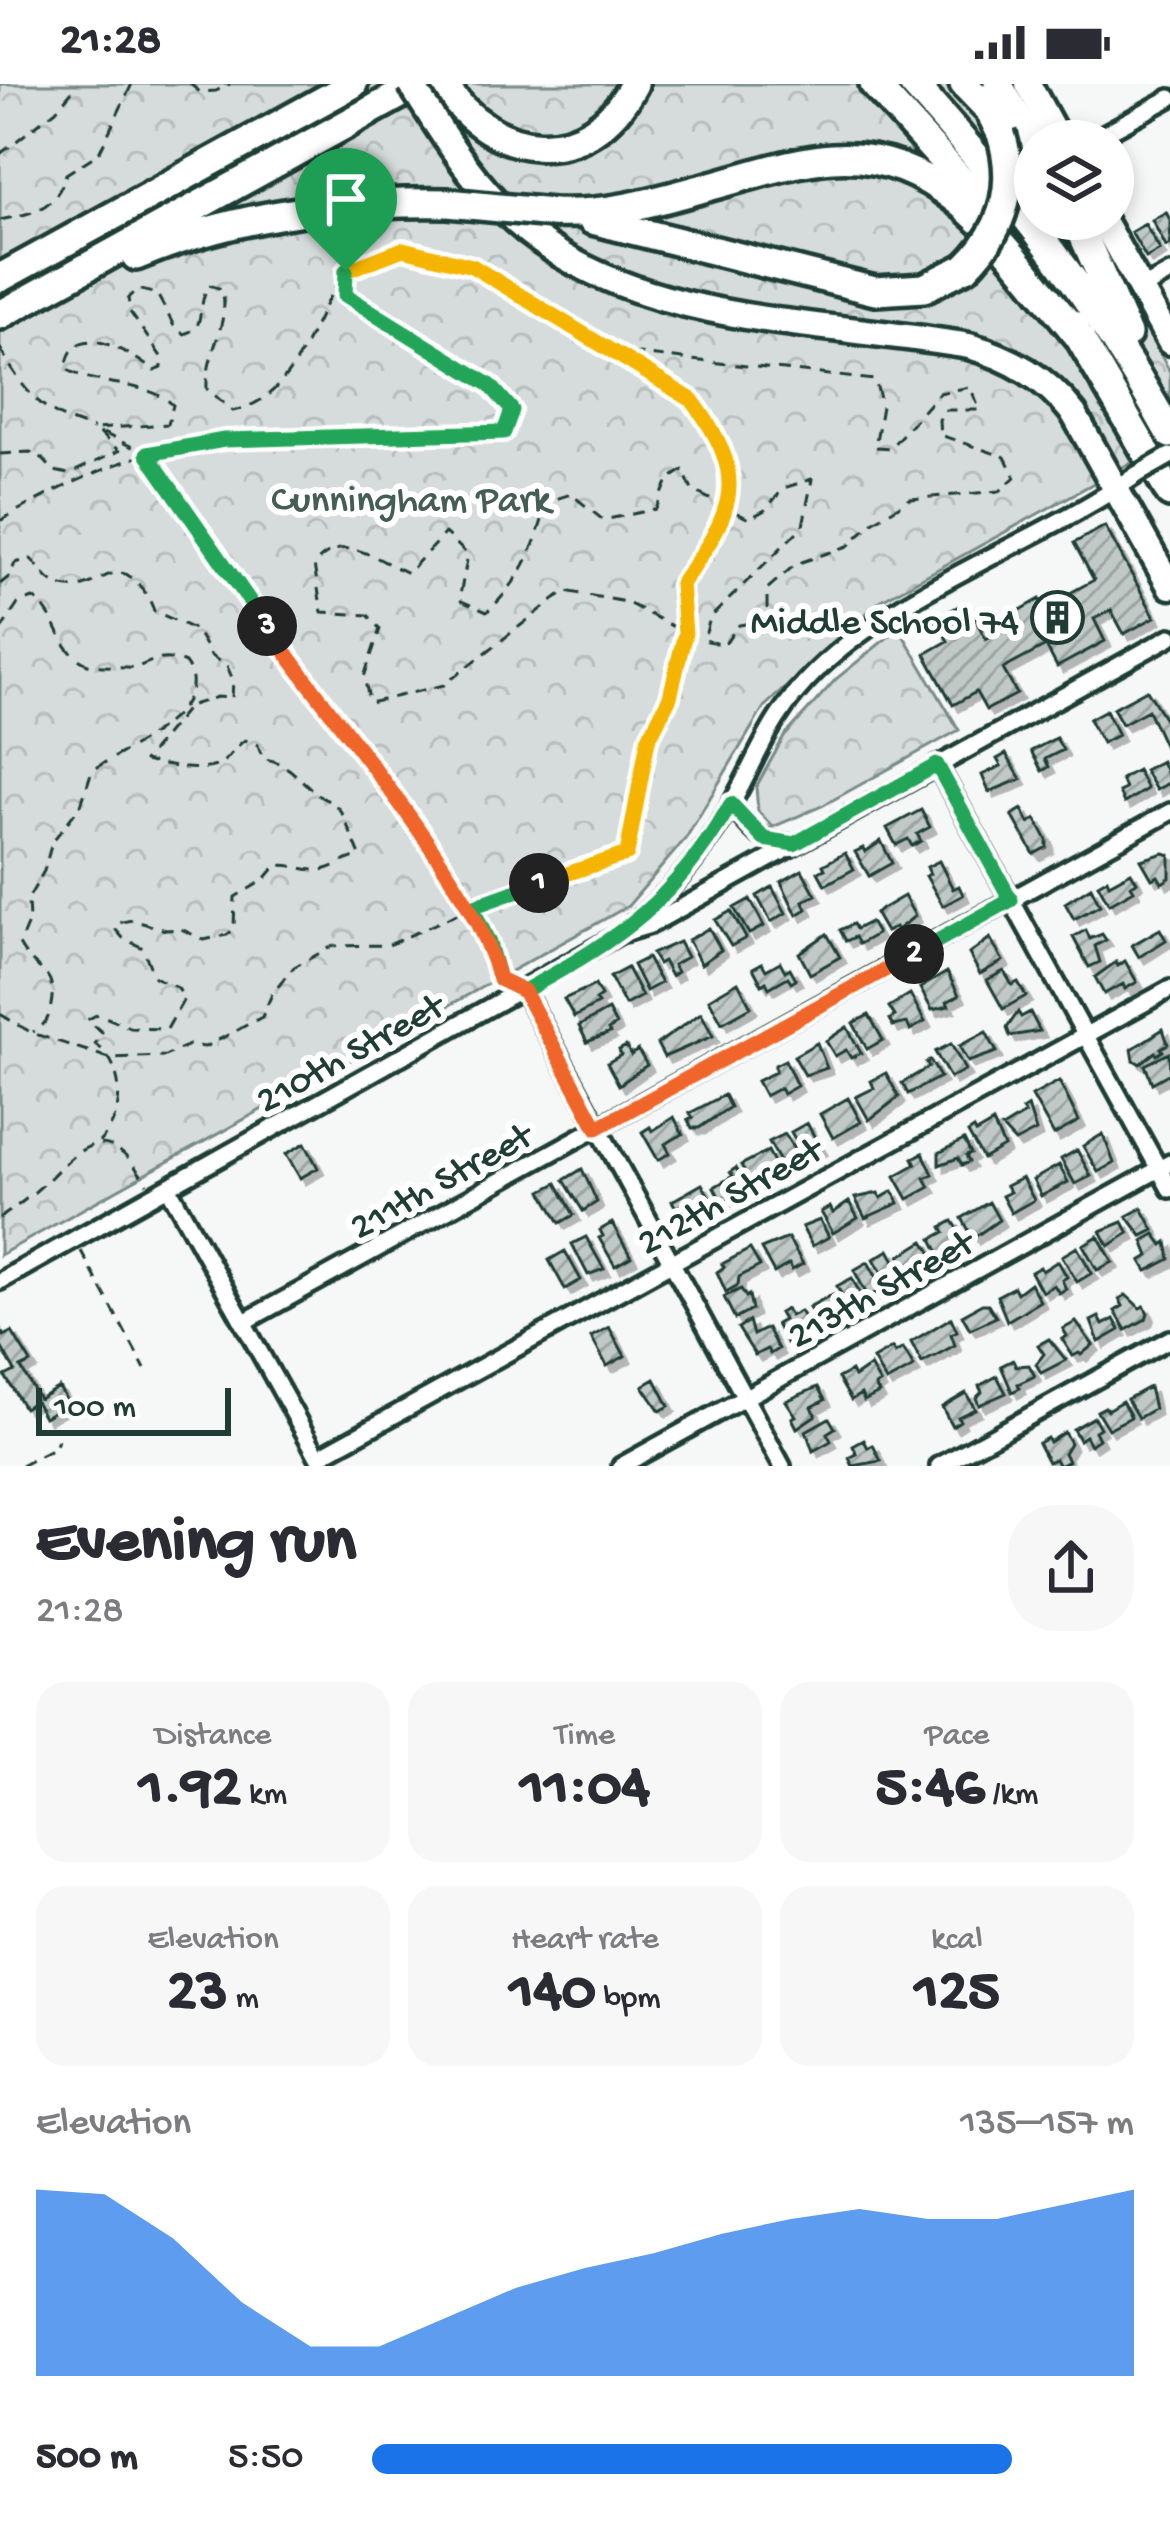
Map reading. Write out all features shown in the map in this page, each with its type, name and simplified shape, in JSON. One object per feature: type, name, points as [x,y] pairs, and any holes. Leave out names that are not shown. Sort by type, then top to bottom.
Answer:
[{"type":"highway","points":[[151,195],[313,84]]},
{"type":"highway","points":[[0,278],[353,84]]},
{"type":"highway","points":[[0,315],[415,84]]},
{"type":"highway","points":[[444,103],[494,135],[532,145],[557,144],[603,123],[634,84]]},
{"type":"highway","points":[[874,84],[1000,226],[1081,339],[1170,493]]},
{"type":"highway","points":[[913,84],[1055,250],[1168,430]]},
{"type":"highway","points":[[964,84],[1014,132]]},
{"type":"highway","points":[[1000,84],[1014,120]]},
{"type":"highway","points":[[0,315],[143,253],[215,229],[333,208],[448,203],[553,213],[615,211],[806,161],[850,158],[917,172],[952,193],[1081,339]]},
{"type":"highway","points":[[553,213],[875,291],[924,288],[965,267],[991,238],[1014,165]]},
{"type":"highway","points":[[1085,240],[1168,430]]},
{"type":"main road","points":[[415,84],[444,103],[480,184],[513,218],[568,259],[606,279],[695,306],[969,346],[1014,362],[1064,401],[1170,586]]},
{"type":"main road","points":[[1028,84],[1048,120]]},
{"type":"main road","points":[[1114,240],[1170,342]]},
{"type":"street","points":[[1130,120],[1170,98]]},
{"type":"street","points":[[1141,289],[1170,273]]},
{"type":"street","points":[[620,934],[680,879],[731,804],[781,710],[856,635],[1170,456]]},
{"type":"street","name":"210th Street","points":[[0,1281],[620,934],[650,925],[1170,637]]},
{"type":"street","points":[[937,765],[1085,1035],[1165,1166],[1170,1189]]},
{"type":"street","points":[[731,804],[764,839],[794,844]]},
{"type":"street","name":"211th Street","points":[[244,1322],[1170,812]]},
{"type":"street","name":"212th Street","points":[[321,1461],[670,1262],[1170,989]]},
{"type":"street","points":[[524,991],[782,1466]]},
{"type":"street","name":"213th Street","points":[[621,1466],[1165,1166]]},
{"type":"street","points":[[161,1191],[244,1322],[321,1461]]},
{"type":"street","points":[[939,1466],[1170,1339]]},
{"type":"path","points":[[0,154],[56,110],[79,84]]},
{"type":"path","points":[[0,220],[42,209],[60,194],[66,174],[99,153],[132,84]]},
{"type":"path","points":[[190,84],[200,92],[230,84]]},
{"type":"path","points":[[0,1014],[32,1033],[109,1058],[165,1056],[189,1045],[205,1047],[262,1017],[272,994],[294,967],[333,946],[389,945],[472,907],[627,854],[648,740],[670,697],[685,633],[681,584],[709,546],[726,511],[731,476],[717,434],[692,400],[472,266],[403,249],[346,271],[324,299],[291,369],[273,395],[233,411],[207,389],[206,368],[226,306],[222,289],[209,285],[196,329],[184,334],[174,326],[157,294],[137,289],[128,298],[130,311],[162,358],[162,368],[154,370],[112,343],[93,341],[79,343],[68,356],[66,369],[86,380],[162,394],[173,405],[172,416],[169,424],[155,427],[95,430]]},
{"type":"path","points":[[0,520],[147,454],[224,440],[504,432],[512,410],[490,385],[345,295],[346,271]]},
{"type":"path","points":[[0,348],[27,394],[65,421],[147,454],[472,907],[499,979],[524,991]]},
{"type":"path","points":[[610,351],[875,380],[882,406],[875,447],[890,448],[939,393],[970,387],[980,410],[944,410],[940,435],[1005,457],[1015,477],[1000,491],[910,500],[874,521],[848,546],[796,564],[767,589],[766,621],[739,625],[724,644],[704,640],[710,618],[803,526],[812,479],[784,488],[765,510],[749,519],[692,490],[683,470],[668,480],[656,508],[603,520],[572,494],[547,502],[533,554],[511,590],[487,612],[459,600],[468,555],[445,533],[408,573],[346,546],[327,550],[314,565],[322,612],[368,615],[380,629],[364,677],[370,703],[444,685],[565,591],[626,602],[685,633]]},
{"type":"path","points":[[0,454],[30,452],[54,472],[69,474],[119,452],[95,430]]},
{"type":"path","points":[[0,584],[15,563],[31,560],[46,579],[61,586],[91,586],[115,573],[125,574],[149,596],[154,610],[196,630],[233,680],[232,698],[189,706],[144,761],[209,769],[223,763],[245,740],[258,745],[263,759],[278,759],[334,803],[344,815],[346,831],[360,856],[320,871],[276,866],[265,880],[235,897],[235,928],[226,935],[204,940],[181,929],[166,930],[132,920],[118,923],[116,930],[123,938],[143,948],[154,977],[178,988],[184,999],[167,1029],[147,1032],[91,1015],[89,1024],[102,1032],[95,1044],[109,1058],[120,1107],[117,1120],[99,1142],[73,1152],[28,1200],[0,1218]]},
{"type":"path","points":[[0,631],[17,604],[33,598],[46,607],[67,650],[85,662],[95,667],[112,662],[136,668],[172,657],[185,663],[195,682],[194,693],[161,728],[92,770],[81,805],[52,842],[44,871],[28,899],[29,921],[19,944],[55,986],[49,1017],[32,1033]]},
{"type":"path","points":[[99,1142],[128,1156],[161,1191]]},
{"type":"path","points":[[74,1239],[146,1369]]},
{"type":"path","points":[[21,1466],[55,1448],[58,1440]]},
{"type":"green space","name":"Cunningham Park","points":[[0,84],[1015,84],[1035,120],[1014,120],[1014,240],[1099,240],[1170,372],[1170,441],[880,601],[764,707],[686,838],[628,906],[0,1255]]},
{"type":"green space","points":[[899,628],[959,730],[822,806],[773,827],[758,811],[756,787],[784,737],[836,679]]},
{"type":"building","points":[[1166,212],[1170,245],[1166,247],[1152,220]]},
{"type":"building","points":[[1145,224],[1160,250],[1146,258],[1134,230]]},
{"type":"building","name":"Middle School 74","points":[[1105,526],[1155,617],[1124,634],[1111,610],[1094,619],[1105,641],[1057,667],[1046,646],[1003,669],[1017,694],[986,710],[976,692],[953,705],[925,654],[948,641],[935,619],[966,602],[986,639],[1021,619],[1017,612],[1040,599],[1044,607],[1094,580],[1074,543]]},
{"type":"building","points":[[1147,690],[1170,727],[1170,758],[1148,710],[1122,724],[1113,708]]},
{"type":"building","points":[[1106,710],[1118,735],[1102,743],[1089,719]]},
{"type":"building","points":[[1056,738],[1063,750],[1045,759],[1049,767],[1042,771],[1031,751]]},
{"type":"building","points":[[1006,754],[1021,779],[989,792],[982,775],[1001,766],[997,759]]},
{"type":"building","points":[[1161,761],[1170,782],[1156,790],[1144,770]]},
{"type":"building","points":[[1137,770],[1147,789],[1124,803],[1121,779]]},
{"type":"building","points":[[1022,809],[1029,823],[1036,819],[1047,840],[1047,847],[1034,854],[1012,815]]},
{"type":"building","points":[[921,810],[930,827],[917,834],[921,841],[912,846],[908,839],[896,845],[887,828]]},
{"type":"building","points":[[881,841],[892,863],[869,876],[855,852],[863,848],[865,852]]},
{"type":"building","points":[[845,853],[854,869],[825,885],[818,872]]},
{"type":"building","points":[[1170,855],[1170,878],[1162,883],[1158,876],[1152,879],[1141,860]]},
{"type":"building","points":[[939,861],[953,889],[959,886],[963,895],[943,906],[926,876],[930,874],[927,867]]},
{"type":"building","points":[[802,870],[816,895],[803,901],[807,909],[797,915],[781,882]]},
{"type":"building","points":[[1131,872],[1137,882],[1131,885],[1134,890],[1109,904],[1098,884],[1107,879],[1109,884]]},
{"type":"building","points":[[772,887],[786,913],[771,922],[757,896]]},
{"type":"building","points":[[1091,887],[1100,905],[1074,919],[1065,903]]},
{"type":"building","points":[[904,896],[915,916],[886,932],[875,913]]},
{"type":"building","points":[[750,899],[764,926],[749,934],[734,908]]},
{"type":"building","points":[[731,911],[746,938],[731,946],[715,920]]},
{"type":"building","points":[[870,922],[877,934],[859,944],[855,937],[846,941],[840,930],[853,924],[856,929]]},
{"type":"building","points":[[709,928],[721,950],[701,964],[688,940]]},
{"type":"building","points":[[1160,929],[1166,940],[1139,957],[1132,945]]},
{"type":"building","points":[[1086,930],[1090,939],[1102,934],[1106,940],[1095,946],[1100,962],[1089,967],[1073,937]]},
{"type":"building","points":[[827,934],[840,957],[810,974],[799,953]]},
{"type":"building","points":[[990,938],[1003,961],[980,974],[969,954]]},
{"type":"building","points":[[679,942],[687,957],[673,965],[677,972],[671,976],[663,961],[658,964],[652,954]]},
{"type":"building","points":[[647,958],[661,983],[646,991],[633,965]]},
{"type":"building","points":[[1125,961],[1137,982],[1104,994],[1095,977]]},
{"type":"building","points":[[780,962],[796,979],[791,982],[788,977],[769,988],[766,982],[762,985],[753,968],[762,963],[766,970]]},
{"type":"building","points":[[627,968],[642,996],[625,1005],[610,977]]},
{"type":"building","points":[[1004,971],[1026,996],[1003,1009],[987,980]]},
{"type":"building","points":[[947,972],[959,995],[947,1002],[949,1006],[932,1010],[920,988]]},
{"type":"building","points":[[738,982],[751,1007],[722,1023],[709,999]]},
{"type":"building","points":[[595,985],[601,996],[595,1000],[598,1004],[574,1017],[564,999]]},
{"type":"building","points":[[910,994],[925,1022],[910,1030],[907,1023],[893,1026],[890,1019],[895,1016],[889,1007]]},
{"type":"building","points":[[608,1010],[616,1025],[610,1033],[587,1042],[579,1026]]},
{"type":"building","points":[[1018,1012],[1021,1017],[1030,1012],[1040,1031],[1010,1036],[1007,1028]]},
{"type":"building","points":[[701,1013],[713,1036],[664,1057],[657,1044]]},
{"type":"building","points":[[869,1015],[883,1040],[867,1049],[853,1023]]},
{"type":"building","points":[[847,1027],[861,1053],[851,1058],[846,1050],[835,1056],[826,1041]]},
{"type":"building","points":[[1163,1029],[1168,1044],[1163,1051],[1140,1064],[1134,1060],[1132,1049]]},
{"type":"building","points":[[986,1032],[997,1052],[968,1062],[959,1046]]},
{"type":"building","points":[[817,1043],[827,1068],[805,1075],[794,1056]]},
{"type":"building","points":[[951,1044],[965,1070],[950,1078],[935,1052]]},
{"type":"building","points":[[626,1046],[631,1055],[638,1050],[647,1065],[619,1085],[607,1063]]},
{"type":"building","points":[[1169,1053],[1170,1073],[1152,1083],[1145,1065]]},
{"type":"building","points":[[785,1060],[797,1086],[765,1096],[757,1081],[775,1072],[775,1065]]},
{"type":"building","points":[[930,1060],[940,1077],[908,1094],[902,1083],[929,1067]]},
{"type":"building","points":[[886,1073],[899,1097],[869,1120],[856,1097],[874,1088],[871,1081]]},
{"type":"building","points":[[1059,1081],[1079,1121],[1054,1135],[1032,1096]]},
{"type":"building","points":[[724,1095],[730,1107],[692,1128],[690,1113]]},
{"type":"building","points":[[848,1098],[861,1122],[833,1138],[820,1114]]},
{"type":"building","points":[[1028,1106],[1036,1131],[1015,1142],[1002,1128],[1025,1114],[1022,1110]]},
{"type":"building","points":[[674,1117],[683,1134],[665,1144],[670,1153],[658,1160],[642,1132]]},
{"type":"building","points":[[807,1123],[821,1149],[806,1157],[791,1132]]},
{"type":"building","points":[[993,1123],[1004,1147],[983,1159],[968,1133]]},
{"type":"building","points":[[785,1134],[800,1160],[784,1169],[769,1142]]},
{"type":"building","points":[[1103,1134],[1114,1163],[1098,1172],[1083,1146]]},
{"type":"building","points":[[964,1140],[971,1154],[966,1156],[969,1162],[962,1165],[958,1158],[939,1165],[939,1153]]},
{"type":"building","points":[[305,1143],[318,1168],[300,1178],[286,1154]]},
{"type":"building","points":[[1077,1150],[1091,1176],[1075,1184],[1061,1159]]},
{"type":"building","points":[[768,1151],[777,1168],[752,1187],[741,1165]]},
{"type":"building","points":[[923,1153],[933,1174],[925,1178],[930,1187],[908,1199],[895,1176],[916,1164],[913,1158]]},
{"type":"building","points":[[1059,1165],[1068,1182],[1041,1196],[1033,1180]]},
{"type":"building","points":[[736,1168],[748,1189],[722,1202],[714,1187],[733,1176],[730,1172]]},
{"type":"building","points":[[582,1169],[597,1202],[583,1211],[564,1180]]},
{"type":"building","points":[[1022,1178],[1034,1200],[1011,1213],[1002,1196],[1010,1192],[1006,1186]]},
{"type":"building","points":[[557,1183],[574,1215],[560,1223],[542,1191]]},
{"type":"building","points":[[702,1184],[712,1201],[685,1222],[672,1201]]},
{"type":"building","points":[[893,1191],[899,1203],[865,1218],[855,1198],[878,1193],[881,1198]]},
{"type":"building","points":[[849,1202],[858,1218],[833,1233],[821,1212],[830,1207],[833,1213]]},
{"type":"building","points":[[989,1202],[999,1220],[973,1238],[962,1218]]},
{"type":"building","points":[[1142,1208],[1154,1230],[1142,1236],[1127,1216]]},
{"type":"building","points":[[820,1220],[829,1237],[812,1246],[802,1227]]},
{"type":"building","points":[[953,1221],[966,1241],[948,1249],[951,1254],[942,1259],[932,1239]]},
{"type":"building","points":[[1123,1222],[1129,1233],[1109,1246],[1101,1231]]},
{"type":"building","points":[[612,1223],[631,1257],[615,1266],[599,1238],[603,1236],[600,1230]]},
{"type":"building","points":[[1155,1234],[1163,1245],[1167,1242],[1170,1259],[1147,1271],[1141,1261],[1149,1256],[1143,1241]]},
{"type":"building","points":[[1098,1236],[1113,1262],[1097,1270],[1083,1245]]},
{"type":"building","points":[[586,1237],[604,1269],[588,1275],[572,1244]]},
{"type":"building","points":[[788,1238],[803,1264],[792,1270],[789,1264],[774,1273],[761,1249]]},
{"type":"building","points":[[924,1241],[935,1258],[911,1275],[900,1256]]},
{"type":"building","points":[[1077,1247],[1092,1273],[1077,1282],[1062,1256]]},
{"type":"building","points":[[750,1249],[760,1266],[739,1277],[738,1285],[726,1292],[717,1272],[722,1264]]},
{"type":"building","points":[[889,1250],[903,1275],[889,1285],[874,1259]]},
{"type":"building","points":[[565,1251],[581,1280],[565,1289],[549,1260]]},
{"type":"building","points":[[1058,1261],[1067,1277],[1062,1280],[1066,1289],[1059,1293],[1054,1285],[1042,1292],[1031,1272]]},
{"type":"building","points":[[868,1262],[883,1289],[868,1297],[854,1270]]},
{"type":"building","points":[[852,1278],[864,1301],[849,1309],[837,1286]]},
{"type":"building","points":[[1030,1283],[1040,1301],[1007,1321],[997,1296],[1014,1287],[1017,1293]]},
{"type":"building","points":[[741,1289],[749,1295],[752,1310],[735,1319],[724,1297]]},
{"type":"building","points":[[833,1294],[841,1310],[818,1326],[809,1307]]},
{"type":"building","points":[[1126,1295],[1148,1313],[1126,1330],[1115,1311],[1123,1306],[1119,1299]]},
{"type":"building","points":[[988,1304],[996,1317],[970,1329],[962,1315]]},
{"type":"building","points":[[786,1309],[790,1316],[800,1311],[809,1326],[792,1334],[794,1339],[786,1343],[776,1324],[783,1320],[779,1313]]},
{"type":"building","points":[[1099,1317],[1103,1325],[1114,1319],[1120,1330],[1099,1342],[1091,1321]]},
{"type":"building","points":[[951,1318],[957,1331],[951,1334],[955,1345],[922,1363],[911,1342]]},
{"type":"building","points":[[749,1321],[753,1335],[767,1328],[778,1349],[755,1355],[738,1328]]},
{"type":"building","points":[[1076,1322],[1093,1345],[1073,1356],[1062,1339],[1067,1336],[1063,1329]]},
{"type":"building","points":[[609,1327],[625,1356],[607,1366],[591,1337]]},
{"type":"building","points":[[0,1328],[4,1336],[12,1332],[31,1363],[21,1368],[39,1399],[59,1387],[68,1403],[44,1417],[35,1401],[24,1408],[5,1376],[15,1371],[0,1345]]},
{"type":"building","points":[[1049,1339],[1066,1360],[1041,1373],[1036,1364],[1044,1354],[1038,1345]]},
{"type":"building","points":[[892,1348],[895,1353],[903,1348],[914,1367],[886,1382],[873,1359]]},
{"type":"building","points":[[1013,1360],[1016,1366],[1029,1365],[1035,1376],[1012,1392],[1001,1366]]},
{"type":"building","points":[[870,1366],[880,1383],[875,1386],[879,1393],[864,1401],[861,1394],[851,1400],[838,1378],[851,1371],[854,1377]]},
{"type":"building","points":[[997,1376],[1006,1393],[979,1405],[979,1386]]},
{"type":"building","points":[[655,1379],[669,1406],[660,1411],[643,1386]]},
{"type":"building","points":[[818,1387],[825,1400],[812,1407],[816,1415],[797,1428],[792,1418],[796,1416],[786,1401]]},
{"type":"building","points":[[1149,1387],[1154,1409],[1138,1418],[1127,1399]]},
{"type":"building","points":[[966,1393],[975,1409],[958,1417],[960,1421],[952,1426],[942,1407]]},
{"type":"building","points":[[1122,1401],[1131,1417],[1108,1429],[1097,1411]]},
{"type":"building","points":[[1094,1417],[1099,1439],[1090,1445],[1085,1436],[1079,1440],[1073,1429]]},
{"type":"building","points":[[829,1418],[835,1428],[827,1433],[831,1441],[813,1451],[806,1431]]},
{"type":"building","points":[[1064,1432],[1070,1443],[1064,1453],[1068,1461],[1059,1466],[1055,1459],[1048,1462],[1038,1443]]},
{"type":"building","points":[[864,1440],[868,1448],[873,1445],[881,1461],[853,1466],[849,1458],[857,1454],[853,1446]]},
{"type":"place","name":"Middle School 74","points":[[1058,618]]},
{"type":"route","points":[[346,271],[345,295],[490,385],[512,410],[504,432],[224,440],[147,454],[472,907],[489,943],[499,979],[524,991],[597,1128],[1011,900],[937,765],[794,844],[769,843],[751,830],[731,804],[690,867],[658,904],[620,934],[524,991],[499,979],[472,907],[627,854],[648,740],[670,697],[685,633],[681,584],[709,546],[726,511],[731,476],[717,434],[692,400],[472,266],[403,249],[346,271]]}]
